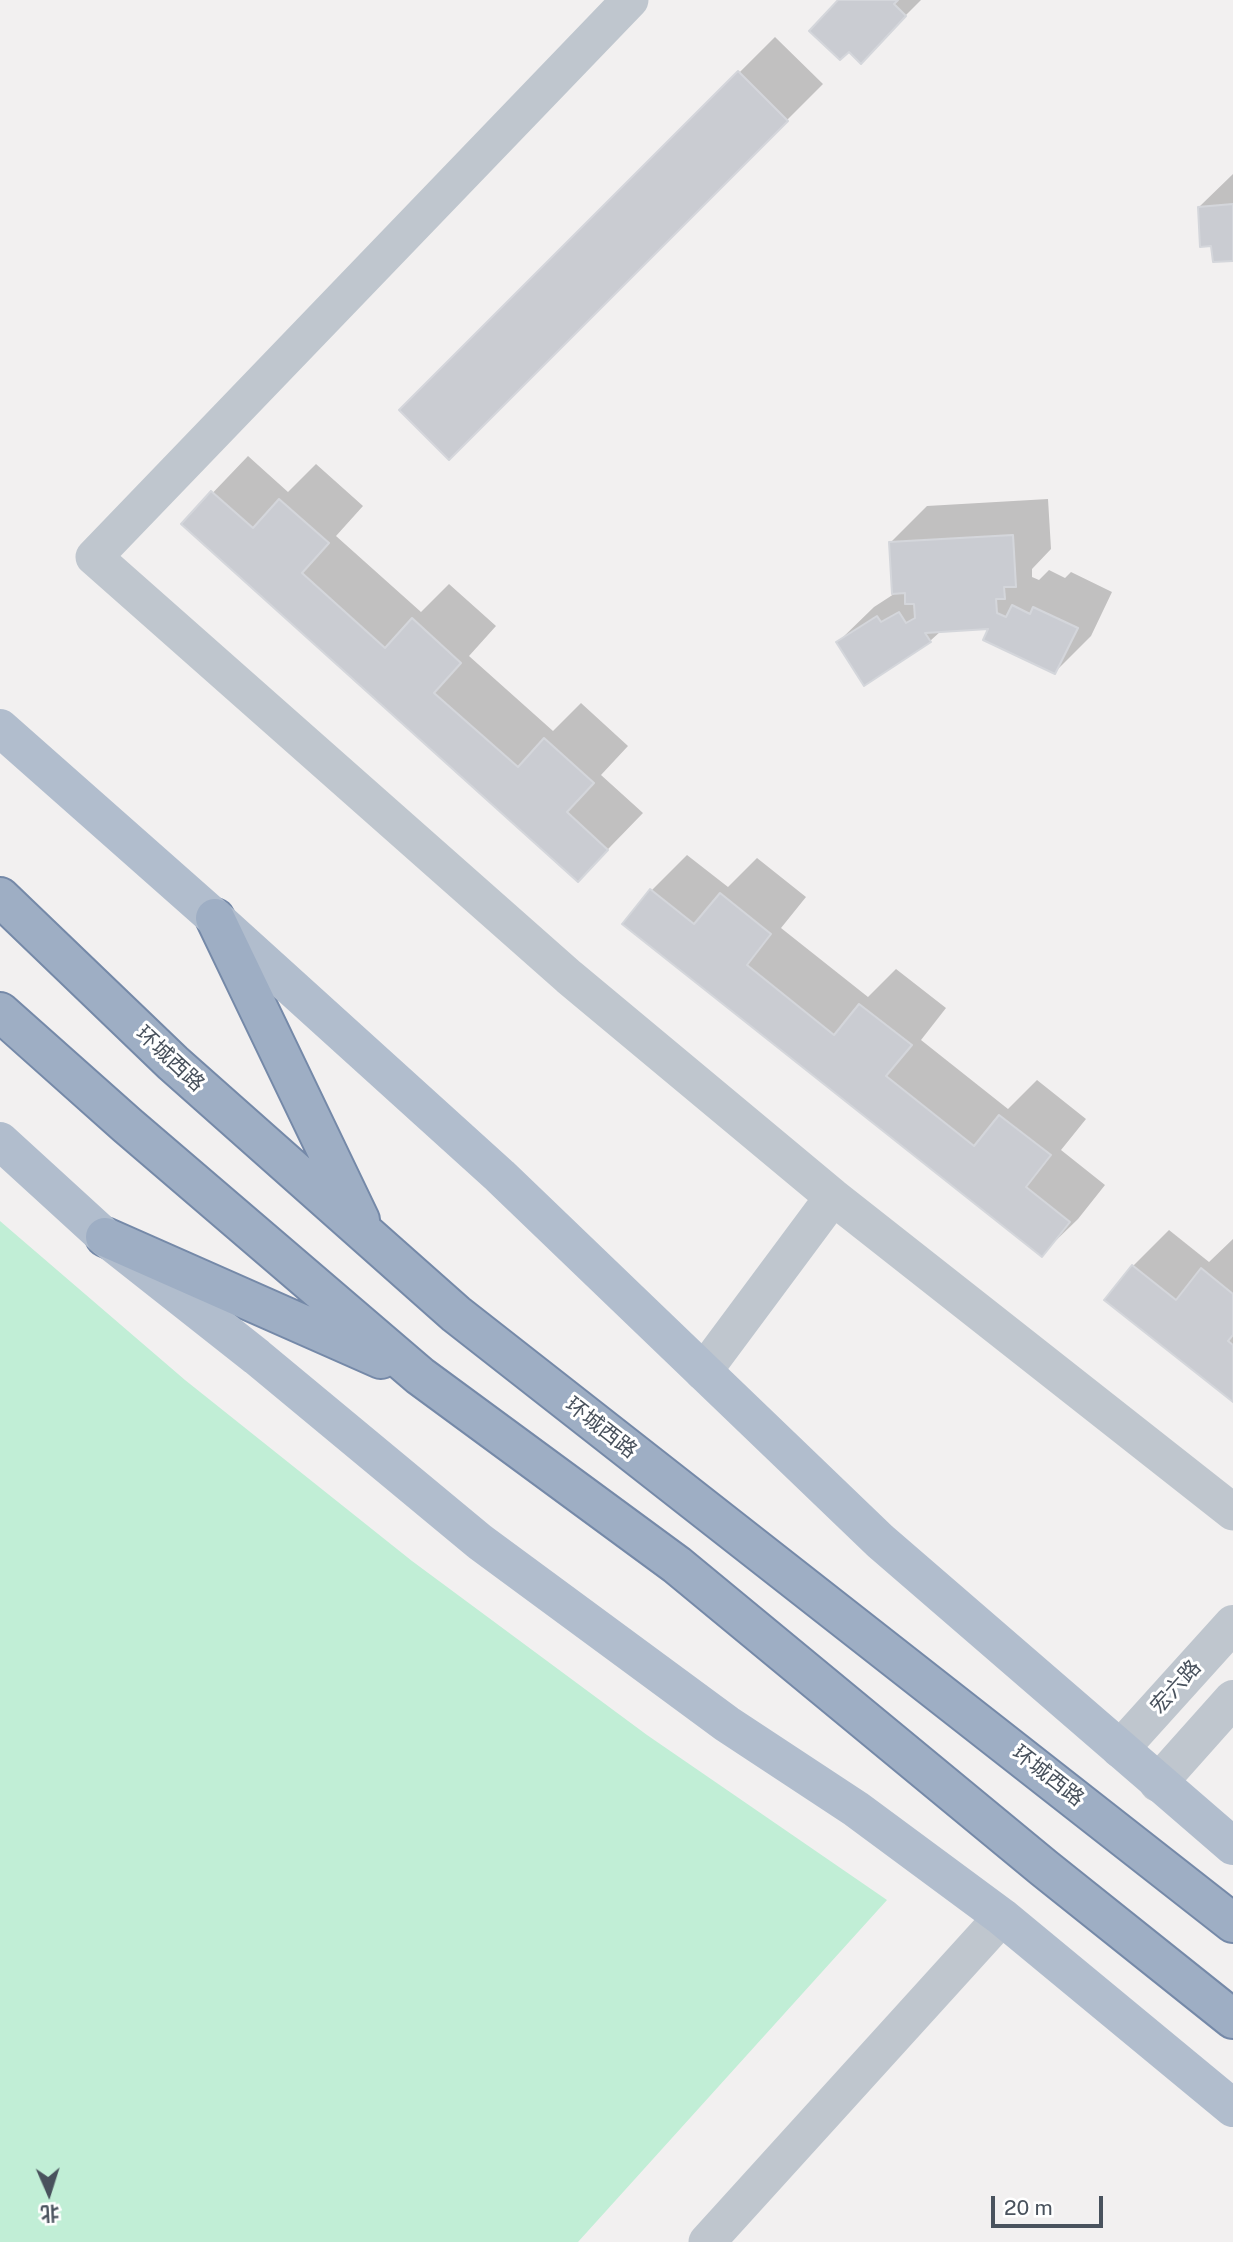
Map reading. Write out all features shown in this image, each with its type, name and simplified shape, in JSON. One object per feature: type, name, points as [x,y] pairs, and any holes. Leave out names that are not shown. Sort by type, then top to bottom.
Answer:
[{"type":"highway","name":"环城西路","points":[[0,897],[173,1063],[467,1323],[1233,1923]]},
{"type":"highway","points":[[215,918],[367,1235]]},
{"type":"highway","points":[[0,1012],[127,1125],[420,1376],[677,1565],[1044,1868],[1233,2019]]},
{"type":"highway","points":[[105,1237],[420,1376]]},
{"type":"main road","points":[[0,727],[500,1176],[880,1541],[1233,1846]]},
{"type":"main road","points":[[0,1141],[105,1237],[257,1357],[480,1542],[727,1724],[856,1809],[1002,1917],[1233,2108]]},
{"type":"street","points":[[630,0],[94,556],[569,977],[833,1197],[1233,1512]]},
{"type":"street","points":[[703,1372],[833,1197]]},
{"type":"street","name":"宏六路","points":[[1120,1749],[1233,1624]]},
{"type":"street","points":[[1158,1783],[1233,1699]]},
{"type":"street","points":[[707,2242],[1002,1917]]},
{"type":"green space","points":[[0,1221],[185,1380],[412,1561],[647,1735],[887,1900],[578,2242],[0,2242]]},
{"type":"building","points":[[838,0],[898,0],[894,4],[906,16],[861,64],[849,52],[840,60],[809,31]]},
{"type":"building","points":[[738,71],[788,121],[449,460],[399,410]]},
{"type":"building","points":[[1233,204],[1233,261],[1213,262],[1211,246],[1200,247],[1198,207]]},
{"type":"building","points":[[211,491],[253,528],[279,499],[329,543],[302,573],[385,648],[412,618],[461,663],[434,693],[518,767],[544,738],[594,783],[567,812],[608,850],[578,882],[181,524]]},
{"type":"building","points":[[1013,535],[1016,587],[1004,587],[1005,599],[996,599],[997,613],[1006,617],[1012,605],[1030,614],[1033,607],[1078,628],[1055,674],[983,640],[988,629],[925,633],[931,642],[864,686],[836,642],[877,616],[881,622],[899,612],[906,623],[915,618],[914,604],[905,604],[905,593],[892,594],[889,542]]},
{"type":"building","points":[[650,889],[694,924],[720,893],[771,934],[747,965],[834,1035],[859,1004],[912,1045],[886,1076],[974,1146],[999,1115],[1051,1155],[1026,1187],[1070,1222],[1042,1257],[622,924]]},
{"type":"building","points":[[1132,1265],[1176,1300],[1201,1268],[1233,1294],[1233,1335],[1228,1341],[1233,1345],[1233,1402],[1104,1300]]}]
